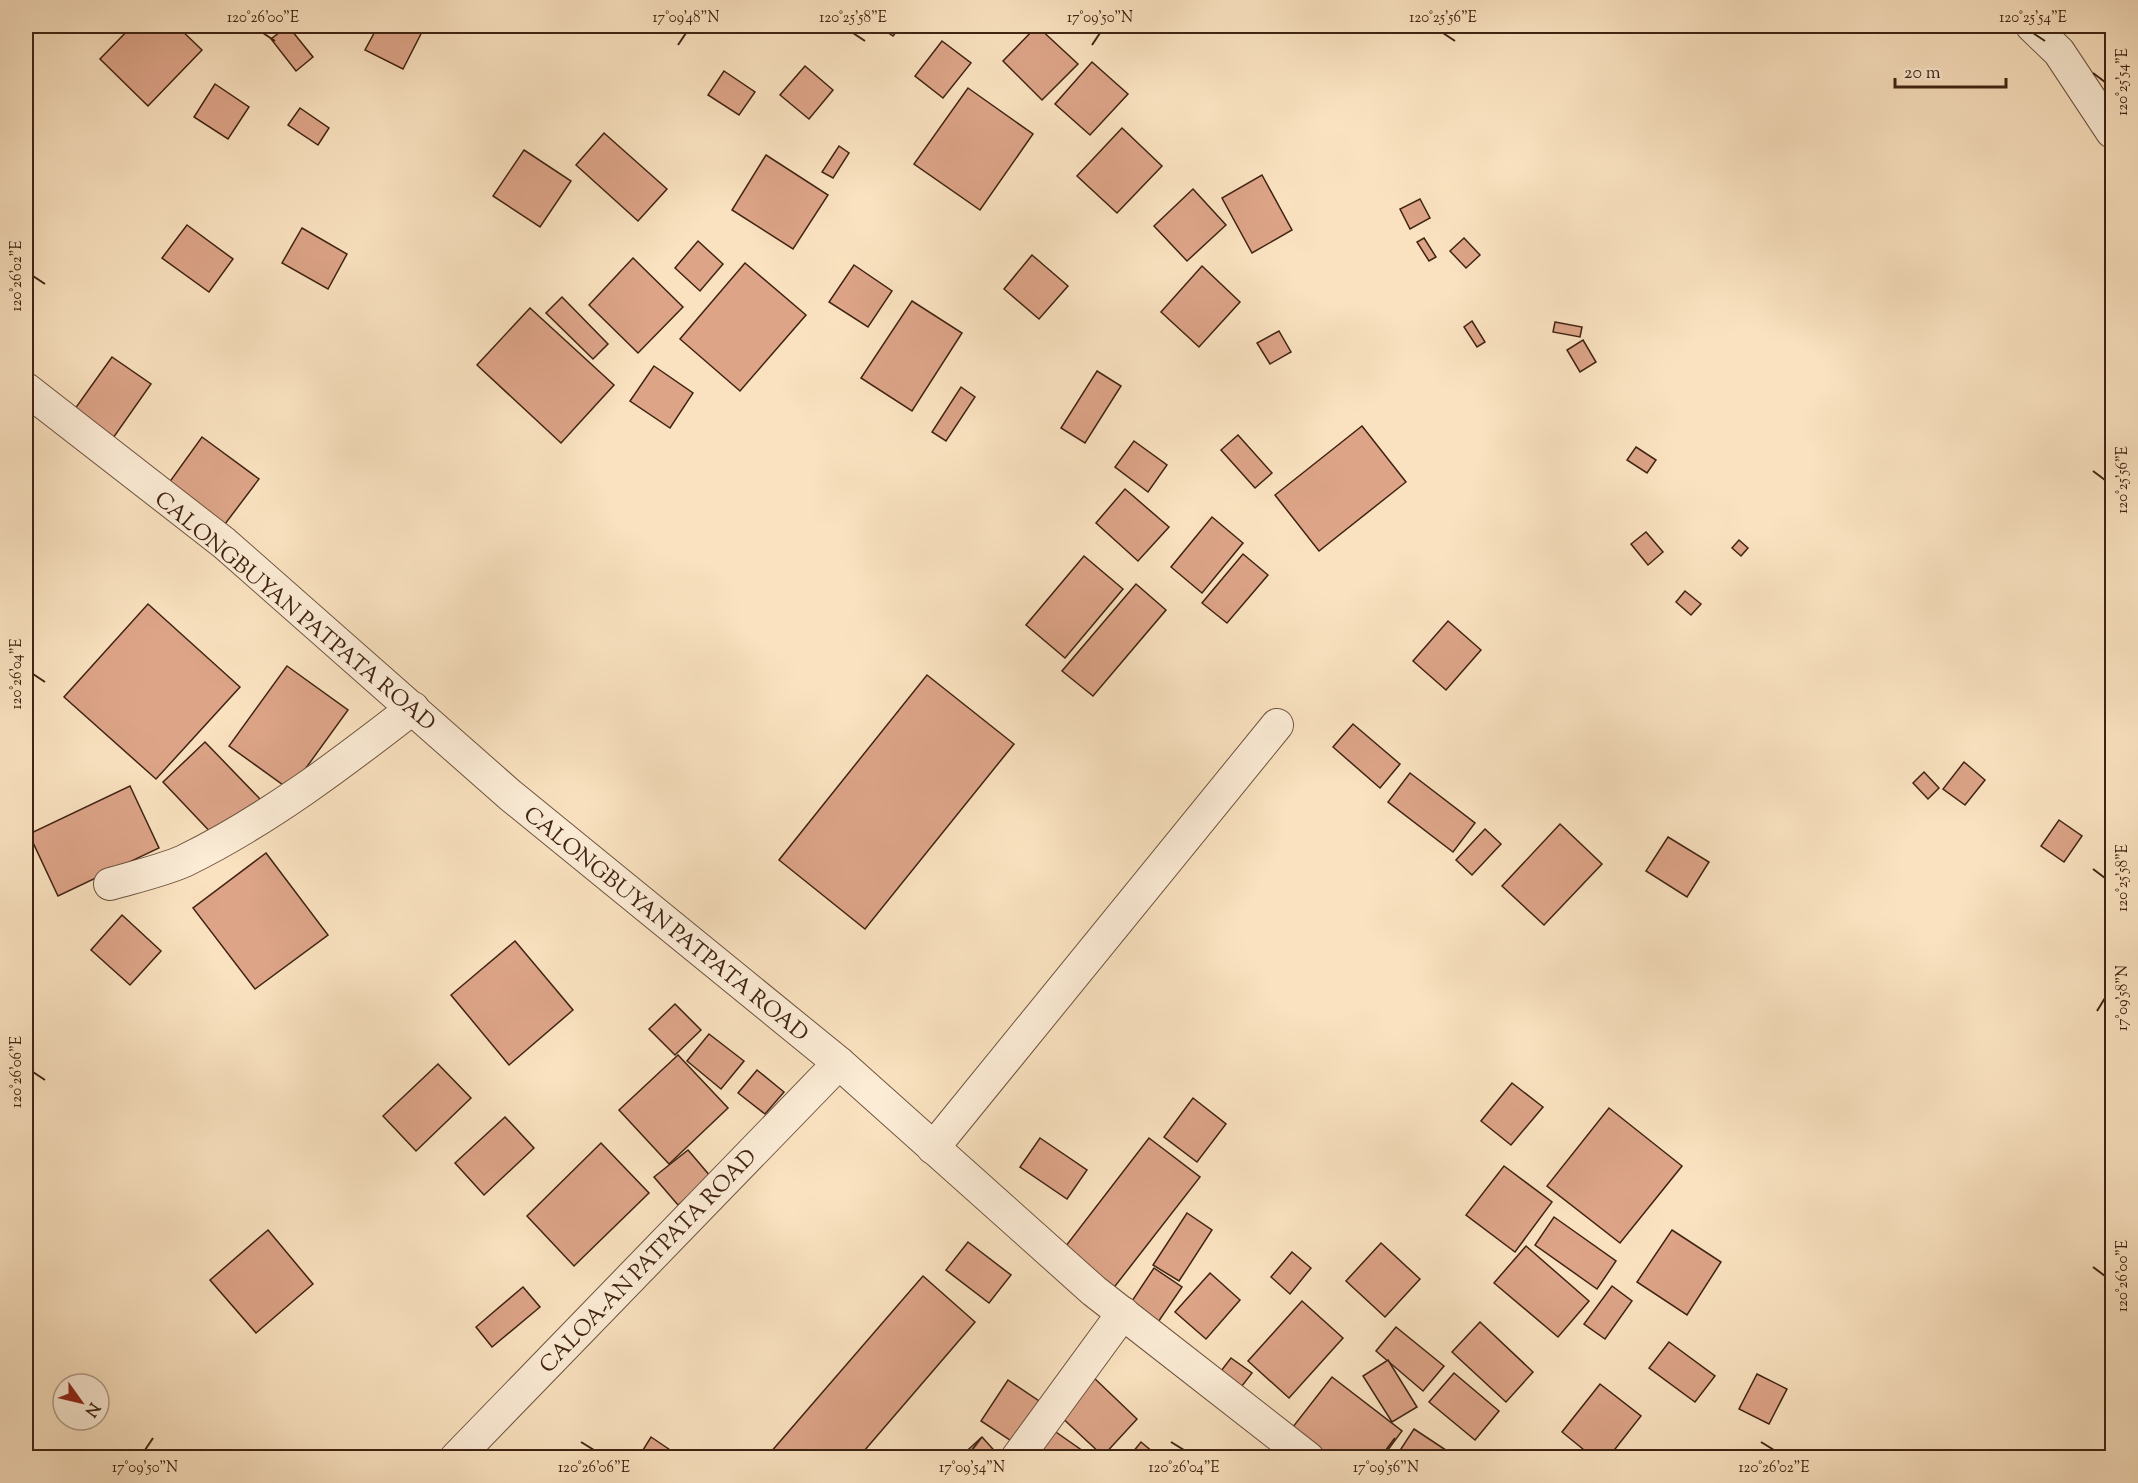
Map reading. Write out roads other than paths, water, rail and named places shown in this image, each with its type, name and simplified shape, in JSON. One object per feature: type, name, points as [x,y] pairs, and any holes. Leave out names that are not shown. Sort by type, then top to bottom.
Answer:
[{"type":"street","points":[[2032,26],[2059,52],[2112,132]]},
{"type":"street","name":"CALONGBUYAN PATPATA ROAD","points":[[26,389],[224,543],[510,795],[839,1063],[1123,1313],[1308,1458]]},
{"type":"street","points":[[110,884],[182,862],[231,836],[353,754],[412,708]]},
{"type":"street","points":[[933,1148],[1277,725]]},
{"type":"street","name":"CALOA-AN PATPATA ROAD","points":[[456,1458],[839,1063]]},
{"type":"street","points":[[1017,1458],[1123,1313]]}]
